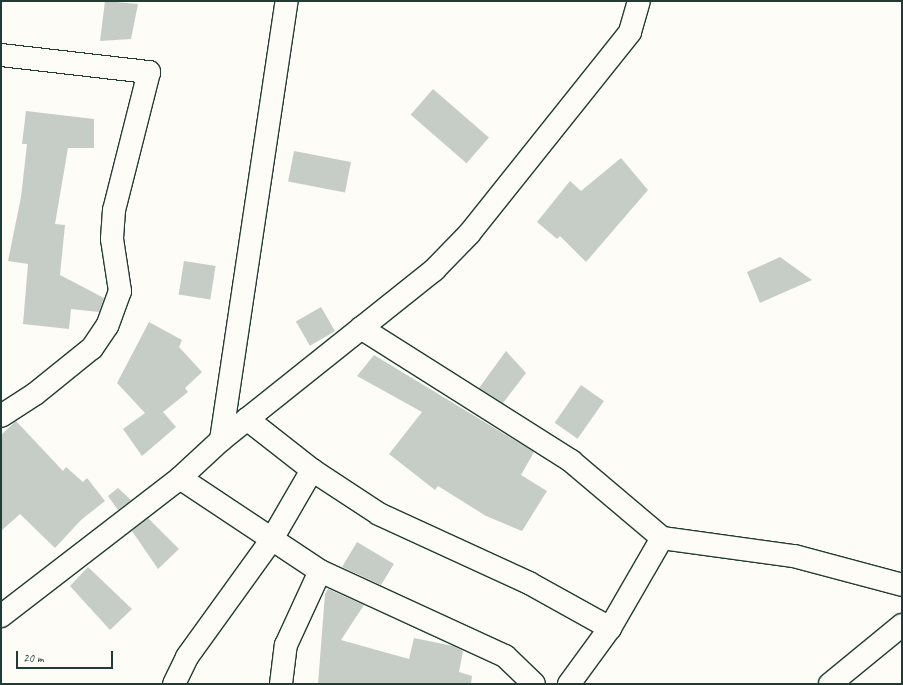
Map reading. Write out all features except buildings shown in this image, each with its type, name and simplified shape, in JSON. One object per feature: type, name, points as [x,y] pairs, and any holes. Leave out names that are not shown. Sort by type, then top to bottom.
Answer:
[{"type":"street","points":[[221,440],[287,1]]},
{"type":"street","points":[[1,616],[180,478],[221,440],[434,270],[469,234],[630,32],[639,1]]},
{"type":"street","points":[[1,55],[149,72],[114,210],[112,239],[120,291],[107,326],[92,348],[35,394],[1,416]]},
{"type":"street","points":[[362,328],[571,461],[662,538],[794,556],[902,586]]},
{"type":"street","points":[[247,419],[312,470],[379,514],[529,583],[610,628]]},
{"type":"street","points":[[174,684],[187,657],[272,539],[312,470]]},
{"type":"street","points":[[180,478],[320,571],[504,656],[534,684]]},
{"type":"street","points":[[569,684],[610,628],[662,538]]},
{"type":"street","points":[[281,684],[286,645],[320,571]]},
{"type":"street","points":[[830,684],[902,625]]}]
